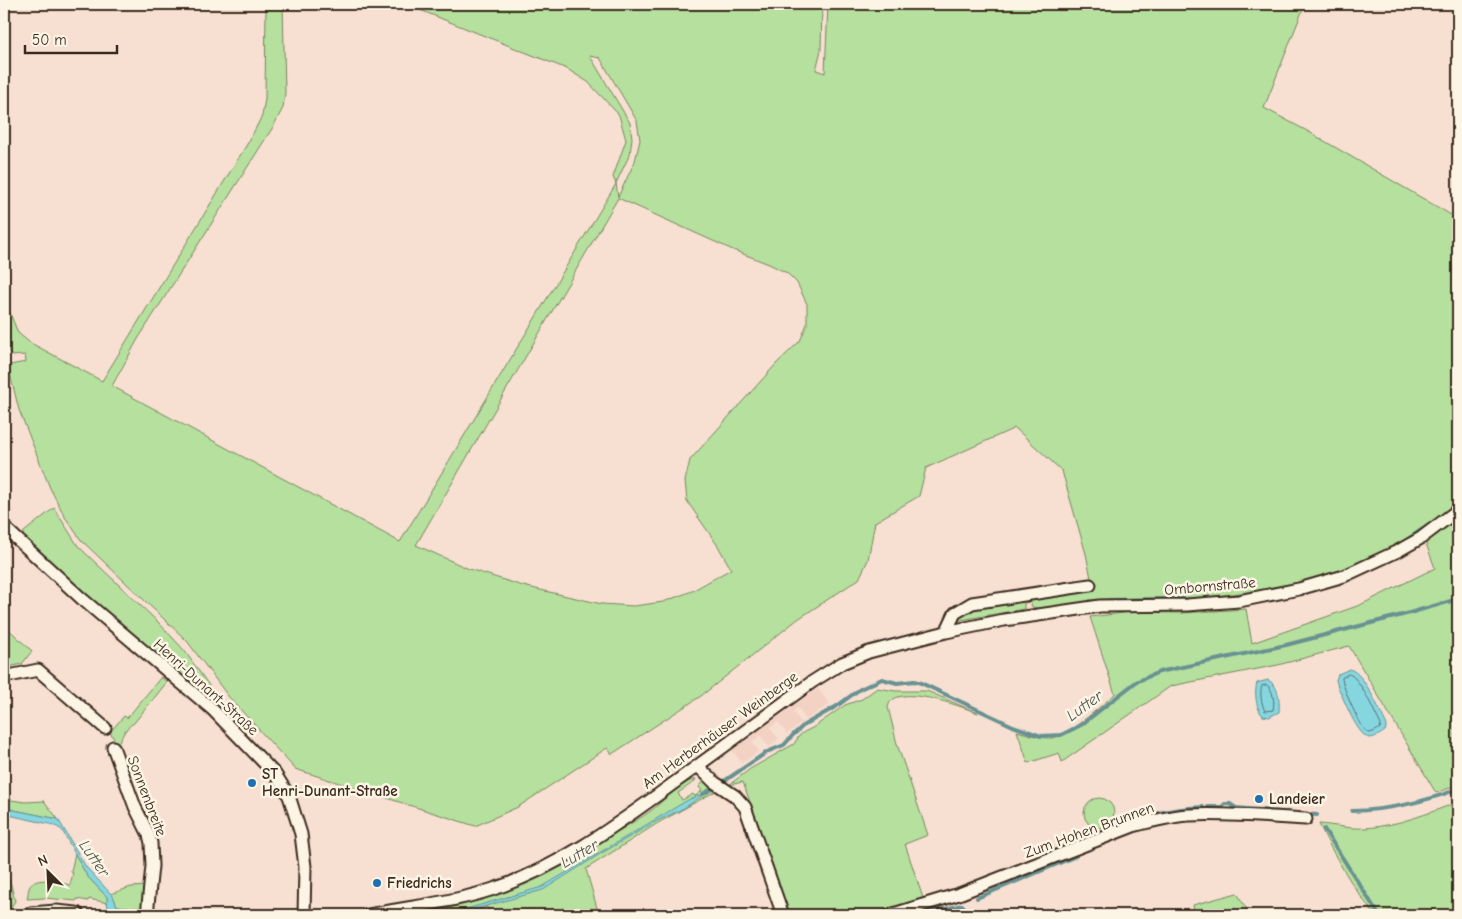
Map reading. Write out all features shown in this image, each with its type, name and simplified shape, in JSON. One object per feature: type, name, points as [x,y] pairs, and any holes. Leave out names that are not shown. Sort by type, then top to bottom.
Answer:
[{"type":"street","name":"Ombornstraße","points":[[946,632],[1004,620],[1100,606],[1188,605],[1240,601],[1299,589],[1344,576],[1398,551],[1421,538],[1458,510]]},
{"type":"street","name":"Henri-Dunant-Straße","points":[[4,527],[81,598],[212,709],[275,774],[294,807],[304,846],[306,867],[304,915]]},
{"type":"street","points":[[946,632],[955,613],[972,603],[1090,585]]},
{"type":"street","name":"Am Herberhäuser Weinberge","points":[[368,915],[446,902],[479,894],[528,876],[565,858],[698,766],[812,682],[842,663],[886,646],[946,632]]},
{"type":"street","points":[[4,677],[38,670],[105,728]]},
{"type":"street","name":"Sonnenbreite","points":[[113,747],[135,807],[151,843],[152,866],[148,912]]},
{"type":"street","points":[[698,766],[714,782],[736,796],[745,807],[783,915]]},
{"type":"street","name":"Zum Hohen Brunnen","points":[[890,915],[959,894],[1136,826],[1164,818],[1188,815],[1231,815],[1306,819]]},
{"type":"street","points":[[31,915],[76,915]]},
{"type":"shaded area","points":[[818,688],[830,704],[806,720],[798,708],[793,712],[802,723],[787,734],[778,722],[770,728],[779,739],[769,747],[760,736],[752,742],[759,751],[742,763],[732,750]]},
{"type":"green space","points":[[266,4],[283,4],[285,93],[283,108],[273,127],[138,339],[112,386],[400,542],[616,184],[613,177],[626,140],[619,115],[588,82],[567,69],[405,4],[822,4],[821,50],[816,70],[825,73],[828,4],[1305,4],[1264,108],[1309,132],[1458,219],[1458,785],[1436,793],[1349,646],[1278,665],[1171,686],[1062,762],[1059,753],[1028,763],[1017,731],[1042,737],[1051,738],[1058,736],[1084,720],[1115,694],[1090,617],[1131,612],[1182,613],[1246,609],[1252,643],[1360,605],[1435,568],[1421,530],[1378,555],[1344,570],[1315,579],[1265,589],[1204,597],[1089,600],[1089,604],[1048,609],[1032,607],[1030,602],[1024,603],[1024,609],[955,621],[964,610],[1092,583],[1086,554],[1062,471],[1015,428],[926,468],[919,496],[875,522],[868,560],[859,579],[798,619],[701,696],[612,754],[607,748],[518,807],[475,826],[295,769],[228,696],[187,641],[81,540],[65,517],[50,488],[19,410],[10,374],[10,365],[26,362],[25,355],[12,356],[4,337],[4,298],[18,333],[29,342],[102,381],[249,141],[262,116],[265,99]],"holes":[[[590,56],[600,58],[637,121],[640,140],[635,161],[618,197],[616,183],[630,154],[632,138],[630,123]],[[618,198],[787,273],[797,283],[807,304],[807,324],[800,341],[777,363],[690,460],[685,481],[687,501],[718,546],[731,569],[692,591],[663,602],[634,606],[602,604],[523,586],[469,569],[416,545]]]},
{"type":"green space","points":[[54,508],[78,546],[158,622],[184,650],[208,684],[218,702],[217,705],[66,578],[22,537],[24,532]]},
{"type":"green space","points":[[4,625],[32,651],[22,664],[4,668]]},
{"type":"green space","points":[[161,677],[167,682],[134,723],[130,725],[117,744],[110,732],[124,716],[127,718]]},
{"type":"green space","points":[[877,688],[896,691],[927,691],[978,713],[944,702],[915,696],[902,696],[893,700],[888,707],[897,744],[928,835],[905,844],[923,898],[867,915],[789,915],[743,782],[729,785],[750,769],[794,744],[804,732],[845,705],[862,699]]},
{"type":"green space","points":[[696,779],[678,793],[682,800],[693,794],[695,796],[702,791],[699,787],[704,781],[716,791],[658,823],[586,869],[599,915],[489,915],[487,907],[465,915],[402,915],[449,908],[518,884],[617,828],[619,831],[652,810],[677,788]]},
{"type":"green space","points":[[1099,798],[1110,802],[1114,813],[1110,824],[1099,828],[1088,824],[1084,813],[1088,802]]},
{"type":"green space","points":[[4,799],[25,802],[44,801],[58,819],[4,808]]},
{"type":"green space","points":[[1458,802],[1458,915],[1375,915],[1344,871],[1319,824],[1354,828],[1377,827],[1413,818]]},
{"type":"green space","points":[[75,853],[87,876],[107,897],[108,903],[89,899],[88,901],[77,899],[76,901],[45,898],[27,899],[29,888],[37,881],[54,881],[70,885]]},
{"type":"green space","points":[[4,868],[15,901],[9,910],[4,910]]},
{"type":"green space","points":[[146,886],[144,909],[117,906],[113,896],[110,894],[131,887]]},
{"type":"green space","points":[[1237,893],[1250,915],[1195,915],[1193,905]]},
{"type":"water","points":[[1350,669],[1356,672],[1366,685],[1387,725],[1385,731],[1380,735],[1370,738],[1365,736],[1351,716],[1336,680],[1338,674]]},
{"type":"water","points":[[1268,680],[1277,689],[1279,703],[1279,712],[1269,717],[1263,716],[1261,713],[1257,705],[1256,696],[1257,683]]},
{"type":"water","points":[[708,792],[684,808],[657,821],[600,854],[543,890],[454,915],[446,915],[542,887],[688,800]]},
{"type":"water","points":[[4,808],[58,819],[86,867],[113,896],[117,906],[189,915],[141,915],[108,912],[107,897],[87,876],[62,830],[54,825],[4,814]]},
{"type":"waterway","points":[[1407,540],[1430,524]]},
{"type":"waterway","points":[[1110,600],[1196,599]]},
{"type":"waterway","name":"Lutter","points":[[723,782],[767,752],[784,745],[804,725],[837,706],[860,689],[882,679],[897,683],[914,681],[921,683],[1013,726],[1041,736],[1061,735],[1081,725],[1136,682],[1159,672],[1286,645],[1458,599]]},
{"type":"waterway","name":"Lutter","points":[[703,794],[712,789]]},
{"type":"waterway","points":[[1352,811],[1406,804],[1458,789]]},
{"type":"waterway","points":[[1208,807],[1222,807],[1225,804],[1230,804],[1236,808],[1317,815]]},
{"type":"waterway","points":[[1101,833],[1125,822],[1150,815],[1203,807]]},
{"type":"waterway","points":[[1324,829],[1379,915]]},
{"type":"waterway","points":[[977,898],[1076,856]]},
{"type":"waterway","points":[[921,915],[962,905],[971,915]]},
{"type":"place","name":"ST Henri-Dunant-Straße","points":[[252,783]]},
{"type":"place","name":"Landeier","points":[[1259,799]]},
{"type":"place","name":"Friedrichs","points":[[377,883]]}]
